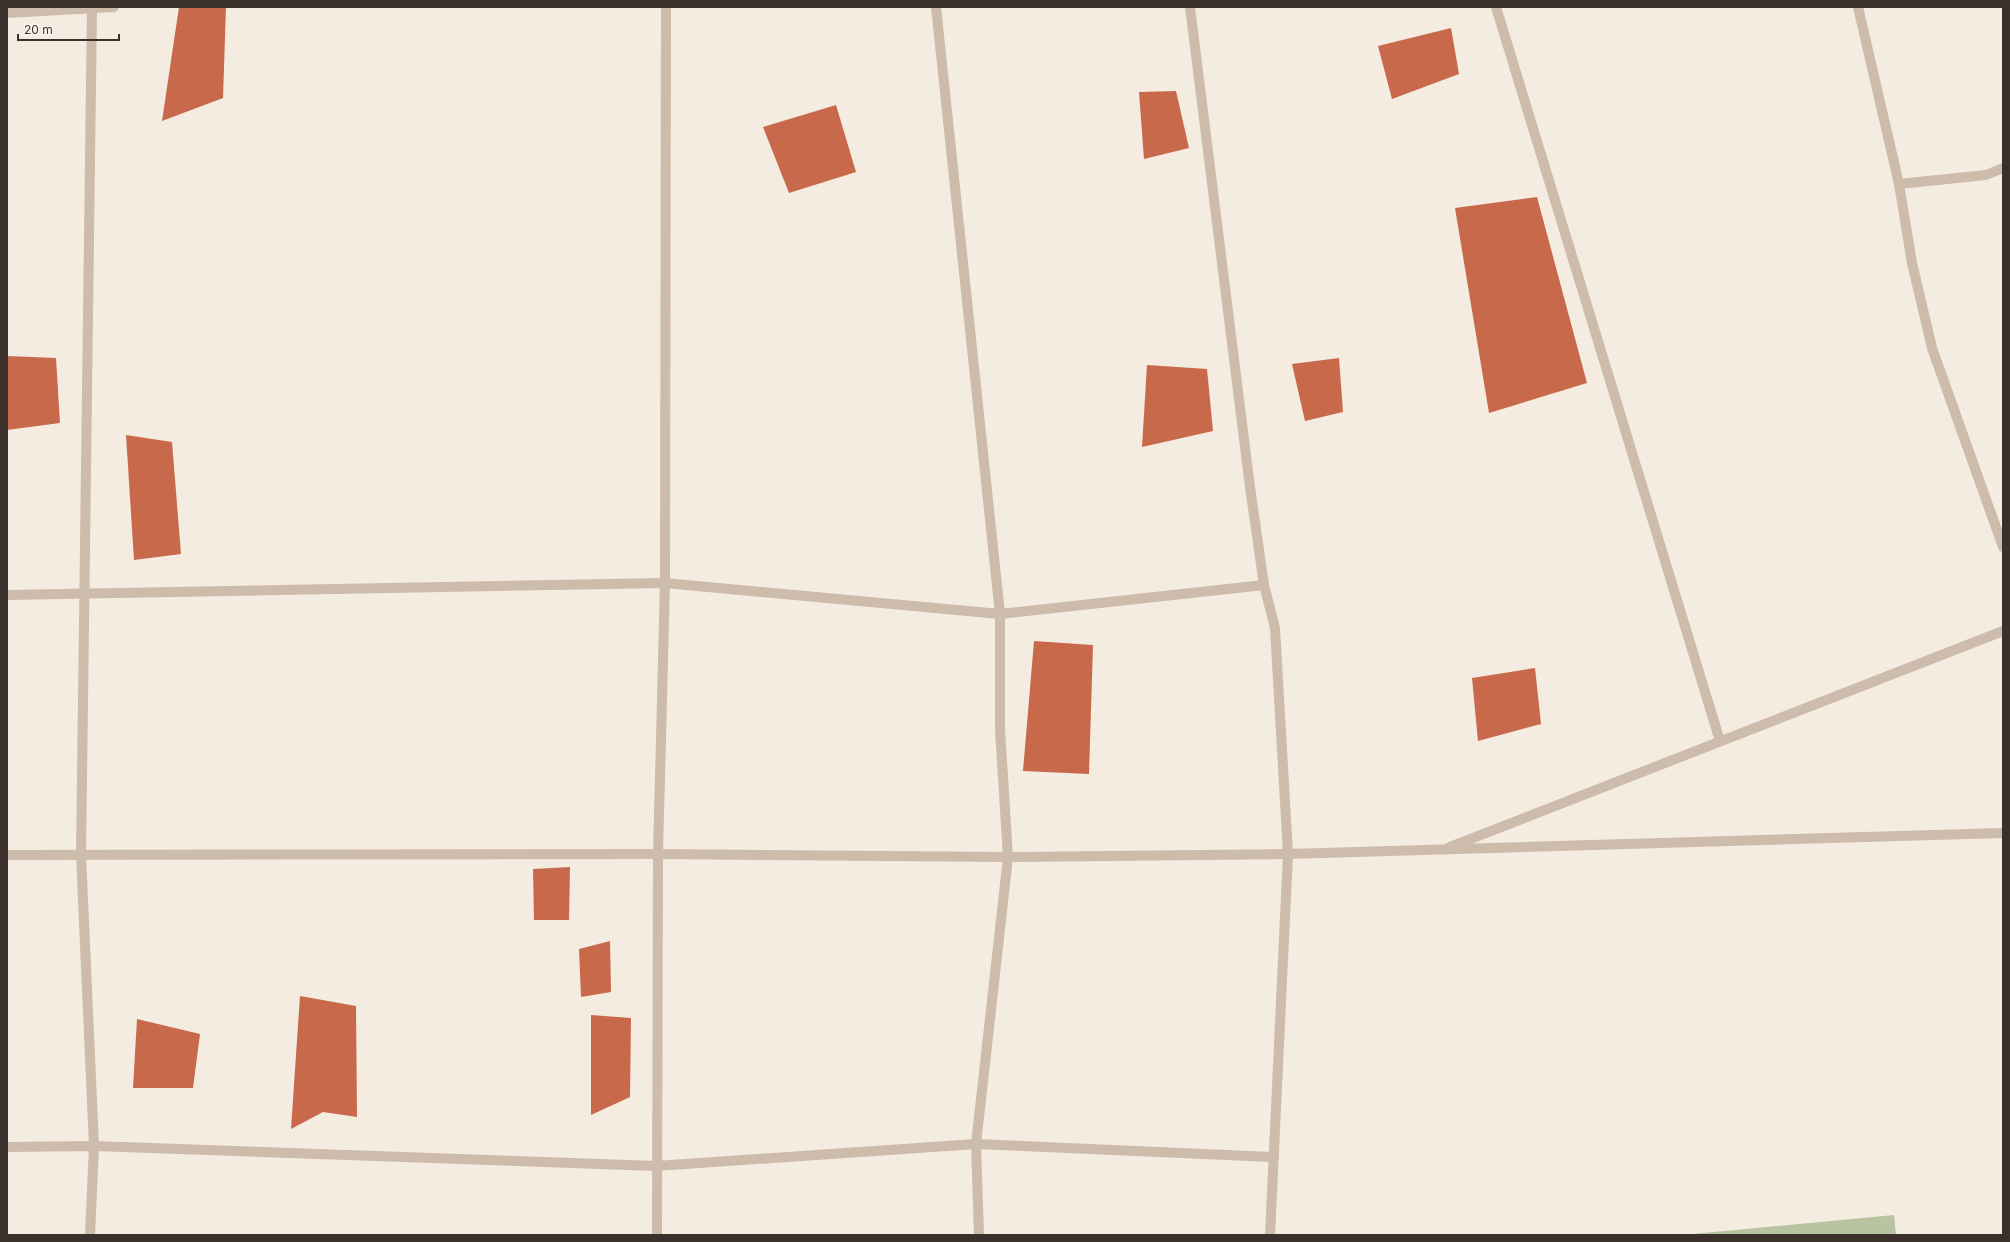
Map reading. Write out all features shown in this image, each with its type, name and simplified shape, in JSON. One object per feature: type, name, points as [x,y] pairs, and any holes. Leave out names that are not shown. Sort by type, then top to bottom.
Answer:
[{"type":"street","points":[[7,13],[114,7]]},
{"type":"street","points":[[657,1235],[658,854],[666,583],[666,7]]},
{"type":"street","points":[[936,7],[1000,614],[1000,729],[1008,857],[976,1144],[979,1235]]},
{"type":"street","points":[[1190,7],[1250,487],[1264,585],[1275,628],[1288,854],[1270,1235]]},
{"type":"street","points":[[1496,7],[1720,742]]},
{"type":"street","points":[[1858,7],[1899,184],[1912,263],[1932,348],[2003,548]]},
{"type":"street","points":[[90,1235],[94,1146],[81,855],[92,8]]},
{"type":"street","points":[[1899,184],[1986,175],[2003,168]]},
{"type":"street","points":[[7,594],[85,594],[666,583],[1000,614],[1264,585]]},
{"type":"street","points":[[1442,850],[2003,631]]},
{"type":"street","points":[[7,855],[658,854],[1008,857],[1288,854],[2003,833]]},
{"type":"street","points":[[7,1147],[94,1146],[656,1166],[976,1144],[1274,1157]]},
{"type":"green space","points":[[1894,1215],[1896,1235],[1682,1235]]},
{"type":"building","points":[[179,7],[226,7],[223,98],[162,121]]},
{"type":"building","points":[[1451,28],[1459,74],[1392,99],[1378,46]]},
{"type":"building","points":[[1176,91],[1189,148],[1144,159],[1139,92]]},
{"type":"building","points":[[836,105],[856,172],[789,193],[763,127]]},
{"type":"building","points":[[1537,197],[1587,383],[1489,413],[1455,208]]},
{"type":"building","points":[[7,356],[56,358],[60,423],[7,430]]},
{"type":"building","points":[[1339,358],[1343,412],[1305,421],[1292,364]]},
{"type":"building","points":[[1147,365],[1207,369],[1213,431],[1142,447]]},
{"type":"building","points":[[126,435],[172,442],[181,554],[134,560]]},
{"type":"building","points":[[1034,641],[1093,645],[1089,774],[1023,771]]},
{"type":"building","points":[[1535,668],[1541,724],[1478,741],[1472,678]]},
{"type":"building","points":[[570,867],[569,920],[534,920],[533,869]]},
{"type":"building","points":[[610,941],[611,992],[581,997],[579,949]]},
{"type":"building","points":[[300,996],[356,1006],[357,1117],[323,1112],[291,1129]]},
{"type":"building","points":[[591,1015],[631,1018],[630,1097],[591,1115]]},
{"type":"building","points":[[137,1019],[200,1034],[193,1088],[133,1088]]}]
